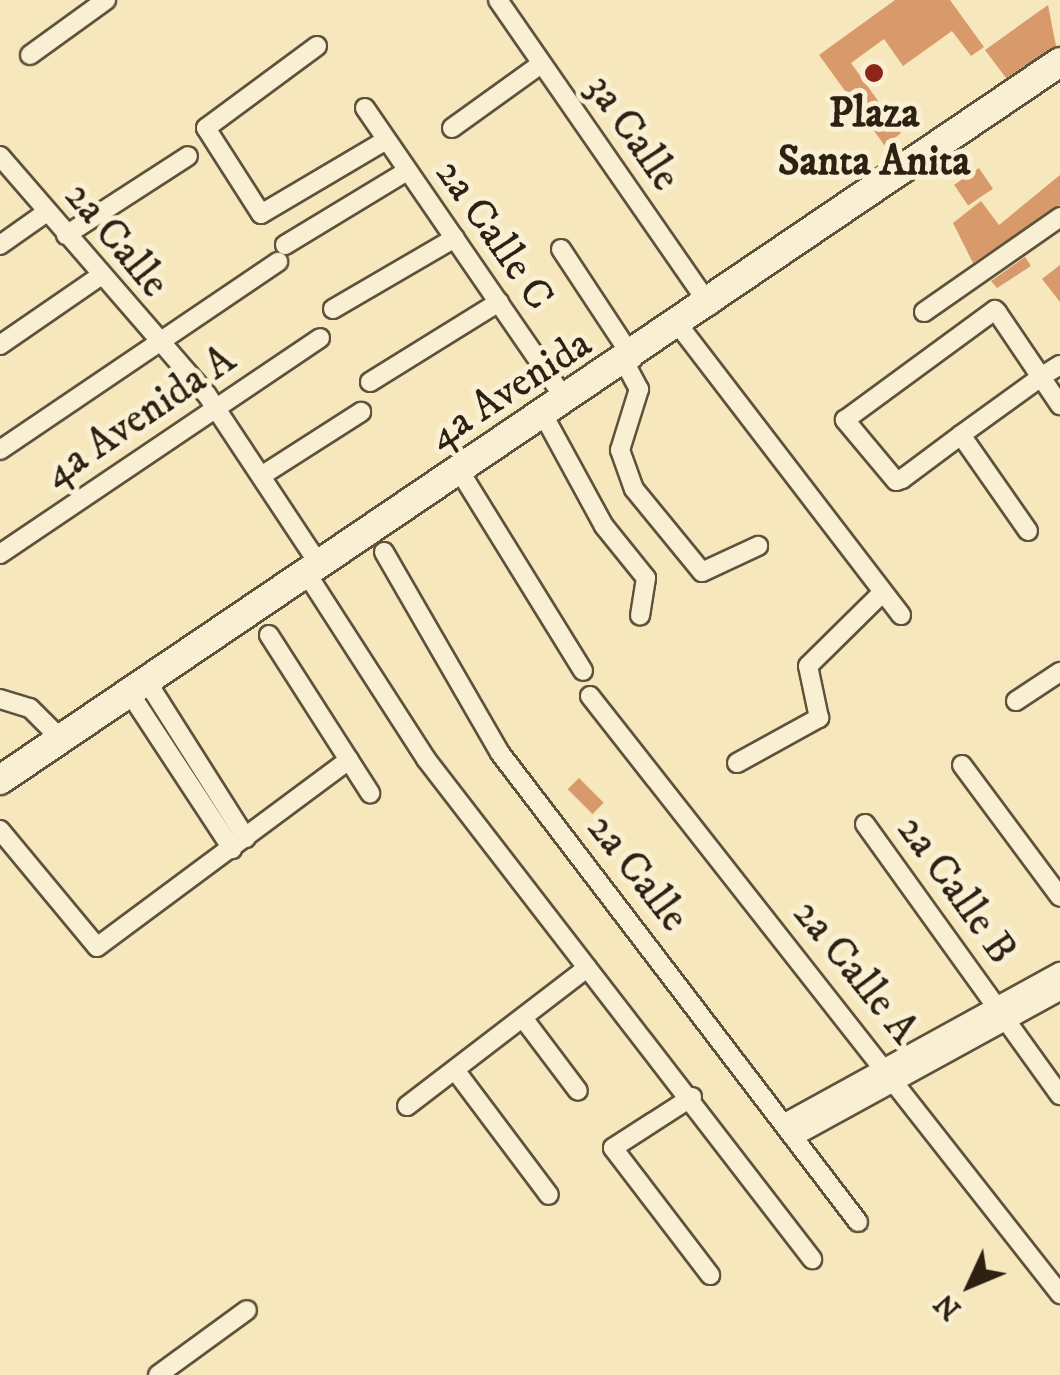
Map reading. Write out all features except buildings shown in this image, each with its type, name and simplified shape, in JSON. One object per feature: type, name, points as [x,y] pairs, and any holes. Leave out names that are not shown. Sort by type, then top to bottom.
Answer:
[{"type":"main road","name":"4a Avenida","points":[[0,780],[312,567],[710,306],[1060,62]]},
{"type":"street","points":[[30,54],[106,0]]},
{"type":"street","name":"3a Calle","points":[[498,0],[710,306]]},
{"type":"street","points":[[317,46],[206,128],[260,214],[386,140]]},
{"type":"street","points":[[452,128],[541,64]]},
{"type":"street","name":"2a Calle C","points":[[365,108],[499,302],[555,408],[594,510],[646,578],[640,616]]},
{"type":"street","name":"2a Calle","points":[[0,156],[217,408],[261,476],[426,759],[586,968],[692,1096],[812,1259]]},
{"type":"street","points":[[66,235],[188,156]]},
{"type":"street","points":[[0,450],[281,253],[407,171]]},
{"type":"street","points":[[0,245],[47,212]]},
{"type":"street","points":[[924,312],[1060,217]]},
{"type":"street","points":[[334,309],[455,238]]},
{"type":"street","points":[[561,249],[629,360],[638,390],[620,450],[634,489],[702,572],[758,546]]},
{"type":"street","points":[[0,344],[100,276]]},
{"type":"street","points":[[370,382],[499,302]]},
{"type":"street","points":[[1060,365],[1041,377],[896,481],[849,427],[849,412],[995,310],[1041,377],[1060,406]]},
{"type":"street","points":[[680,326],[901,615]]},
{"type":"street","name":"4a Avenida A","points":[[0,554],[320,338]]},
{"type":"street","points":[[261,476],[360,412]]},
{"type":"street","points":[[960,435],[1028,531]]},
{"type":"street","points":[[459,470],[583,671]]},
{"type":"street","name":"2a Calle","points":[[384,552],[500,753],[858,1222]]},
{"type":"street","points":[[737,763],[819,718],[808,666],[884,592]]},
{"type":"street","points":[[268,635],[370,793]]},
{"type":"street","points":[[1016,701],[1054,676],[1060,696]]},
{"type":"street","points":[[137,686],[239,844]]},
{"type":"street","name":"2a Calle A","points":[[590,696],[890,1072],[1060,1294]]},
{"type":"street","points":[[0,700],[30,708],[61,738]]},
{"type":"street","points":[[0,830],[97,947],[349,760]]},
{"type":"street","points":[[962,764],[1060,897]]},
{"type":"street","name":"2a Calle B","points":[[865,824],[1060,1095]]},
{"type":"street","points":[[408,1106],[586,968]]},
{"type":"street","points":[[790,1130],[1000,1013],[1060,972]]},
{"type":"street","points":[[1000,1013],[1060,991]]},
{"type":"street","points":[[524,1018],[578,1091]]},
{"type":"street","points":[[455,1070],[550,1195]]},
{"type":"street","points":[[692,1096],[613,1148],[710,1275]]},
{"type":"street","points":[[158,1375],[248,1310]]},
{"type":"place","name":"Plaza Santa Anita","points":[[874,73]]}]
